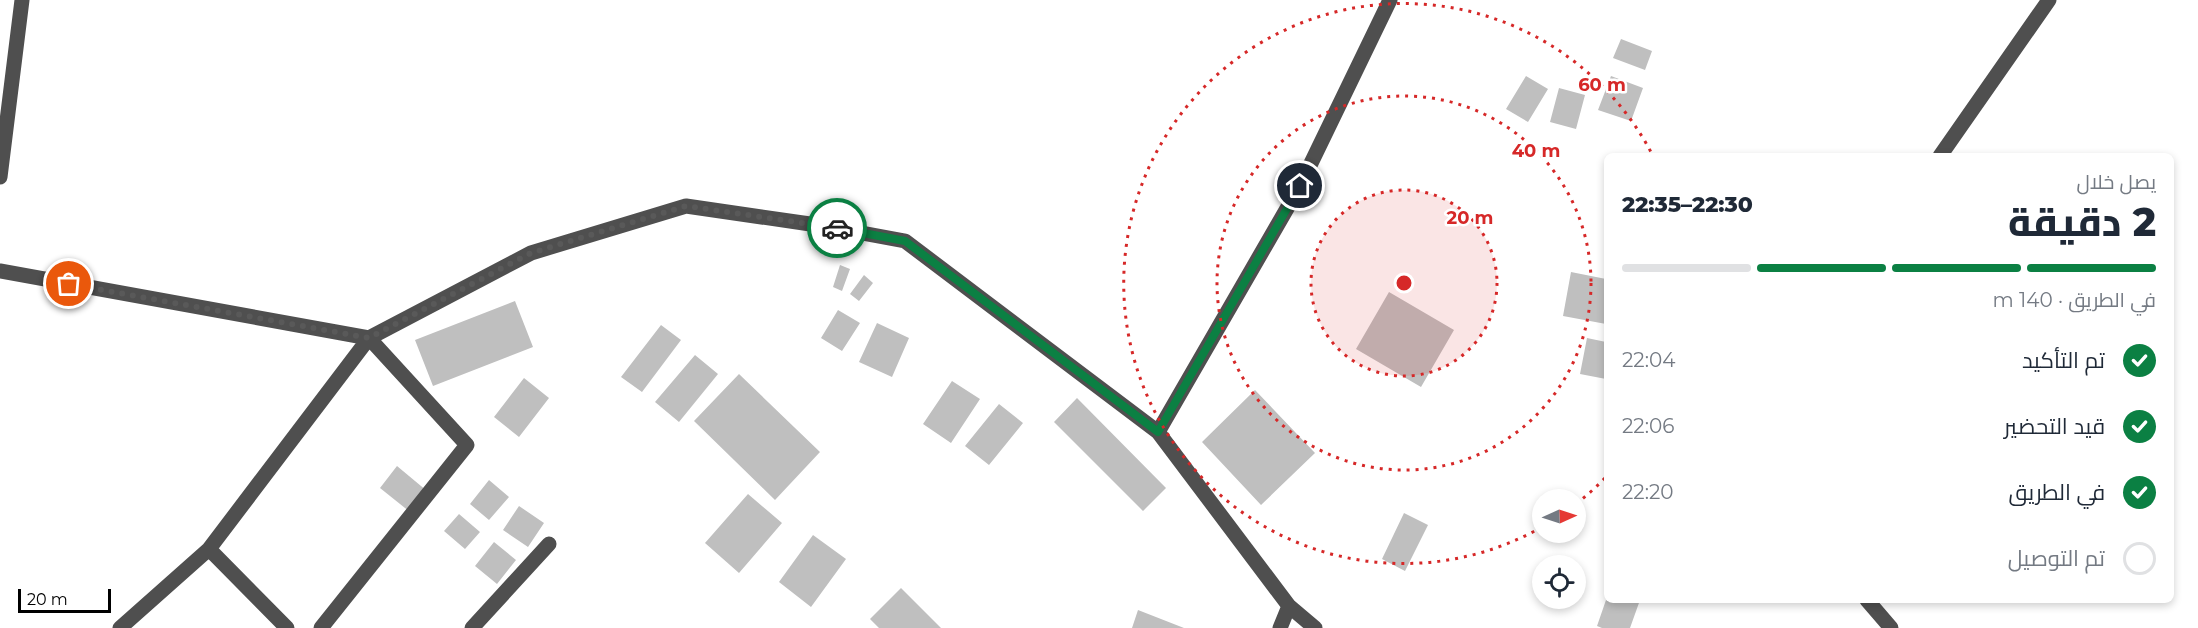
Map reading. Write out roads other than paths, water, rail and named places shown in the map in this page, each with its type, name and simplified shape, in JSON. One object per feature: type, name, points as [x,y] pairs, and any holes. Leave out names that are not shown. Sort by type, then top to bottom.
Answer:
[{"type":"street","points":[[0,177],[22,0]]},
{"type":"street","points":[[1158,432],[1300,186],[1390,0]]},
{"type":"street","points":[[1942,153],[2049,0]]},
{"type":"street","points":[[120,628],[209,549],[369,338],[531,253],[686,206],[824,226],[905,241],[1158,432],[1289,606],[1315,628]]},
{"type":"street","points":[[0,271],[369,338],[467,445],[321,628]]},
{"type":"street","points":[[472,628],[549,544]]},
{"type":"street","points":[[209,549],[287,628]]},
{"type":"street","points":[[1870,603],[1891,628]]},
{"type":"street","points":[[1280,628],[1289,606]]}]
